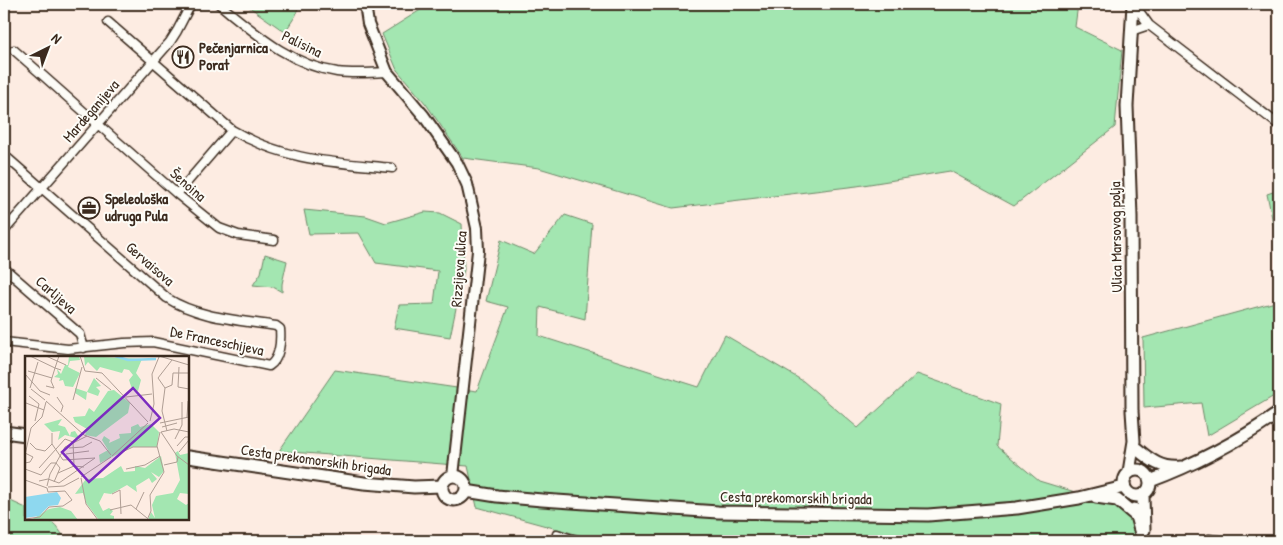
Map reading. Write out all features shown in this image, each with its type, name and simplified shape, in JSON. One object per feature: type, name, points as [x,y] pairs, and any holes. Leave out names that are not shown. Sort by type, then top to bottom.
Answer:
[{"type":"main road","name":"Ulica Marsovog polja","points":[[1134,4],[1126,106],[1132,217],[1132,411],[1136,445],[1146,476]]},
{"type":"main road","points":[[1143,541],[1133,492],[1124,479],[1129,472],[1136,470],[1146,476],[1188,466],[1260,426],[1279,413]]},
{"type":"main road","points":[[4,432],[25,435]]},
{"type":"main road","name":"Ulica Marsovog polja","points":[[1129,472],[1136,445]]},
{"type":"main road","points":[[1136,445],[1157,464],[1168,467],[1188,466]]},
{"type":"main road","name":"Cesta prekomorskih brigada","points":[[189,457],[364,483],[414,487],[442,486]]},
{"type":"main road","points":[[453,476],[461,478],[466,491],[460,499],[451,500],[443,495],[442,486],[447,478],[453,476]]},
{"type":"main road","points":[[1133,492],[1148,489],[1146,476]]},
{"type":"main road","name":"Cesta prekomorskih brigada","points":[[466,491],[497,496],[718,512],[872,515],[928,515],[988,511],[1026,507],[1086,496],[1133,492]]},
{"type":"main road","points":[[1133,492],[1135,515],[1143,541]]},
{"type":"main road","points":[[1086,496],[1117,500],[1135,515]]},
{"type":"street","name":"Mardeganijeva","points":[[4,231],[153,61],[177,31],[192,4]]},
{"type":"street","name":"Palisina","points":[[219,4],[254,32],[302,62],[323,69],[341,72],[387,72]]},
{"type":"street","name":"Rizzijeva ulica","points":[[365,4],[368,24],[387,72],[424,116],[457,163],[467,184],[477,228],[478,251],[453,476]]},
{"type":"street","name":"Ulica Marsovog polja","points":[[1134,4],[1149,25],[1279,125]]},
{"type":"street","points":[[108,22],[232,130],[249,140],[285,154],[303,158],[392,168]]},
{"type":"street","points":[[1131,31],[1149,25]]},
{"type":"street","name":"Šenoina","points":[[14,50],[200,214],[219,228],[228,233],[274,240]]},
{"type":"street","points":[[177,194],[232,130]]},
{"type":"street","name":"Gervaisova","points":[[4,154],[167,298],[178,305],[199,312],[276,326],[280,329],[277,358],[274,363]]},
{"type":"street","name":"Carlijeva","points":[[4,268],[80,334],[84,348]]},
{"type":"street","name":"De Franceschijeva","points":[[4,342],[57,348],[84,348],[124,342],[152,342],[269,366],[274,363]]},
{"type":"street","points":[[557,534],[576,541]]},
{"type":"street","points":[[1208,539],[1225,541]]},
{"type":"green space","points":[[245,4],[299,4],[296,15],[285,32]]},
{"type":"green space","points":[[430,4],[1078,4],[1075,27],[1122,50],[1115,127],[1014,206],[950,171],[857,186],[673,208],[539,168],[463,158],[426,104],[397,70],[382,34]]},
{"type":"green space","points":[[1279,190],[1279,252],[1267,194]]},
{"type":"green space","points":[[304,210],[366,216],[386,223],[425,212],[440,213],[462,224],[464,270],[450,337],[394,328],[399,305],[434,304],[438,271],[376,263],[359,233],[309,234]]},
{"type":"green space","points":[[565,215],[592,224],[585,319],[540,307],[539,336],[699,387],[725,335],[803,381],[858,428],[917,374],[1001,404],[997,446],[1039,481],[1111,503],[1137,524],[1139,541],[601,541],[477,507],[468,466],[279,451],[335,370],[477,391],[508,307],[486,301],[501,240],[534,254]]},
{"type":"green space","points":[[265,254],[287,261],[282,292],[273,287],[253,285],[261,273]]},
{"type":"green space","points":[[1279,301],[1279,393],[1207,436],[1201,403],[1144,408],[1143,338]]},
{"type":"green space","points":[[4,498],[25,508],[25,520],[50,521],[66,540],[72,541],[4,541]]},
{"type":"place","name":"Pečenjarnica Porat","points":[[183,57]]},
{"type":"place","name":"Speleološka udruga Pula","points":[[89,208]]}]
